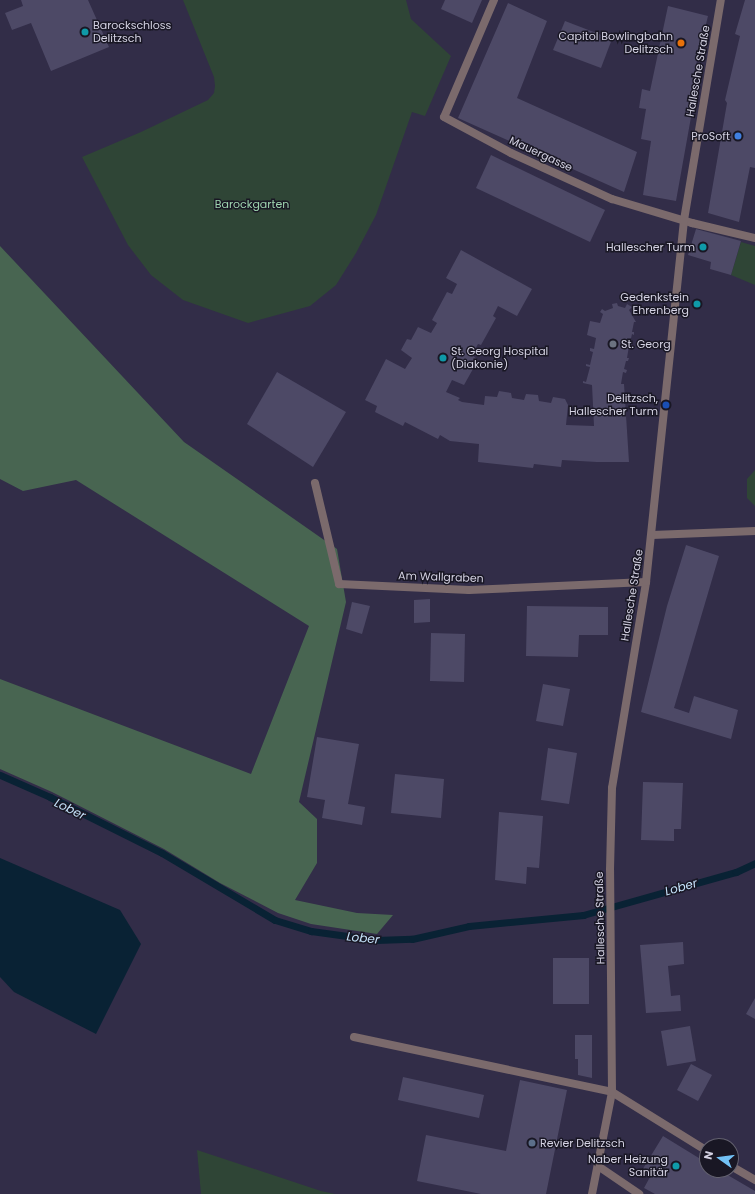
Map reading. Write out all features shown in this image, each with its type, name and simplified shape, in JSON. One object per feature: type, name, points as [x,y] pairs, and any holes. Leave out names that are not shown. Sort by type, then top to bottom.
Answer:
[{"type":"street","name":"Mauergasse","points":[[494,0],[444,117],[511,153],[612,200],[755,238]]},
{"type":"street","name":"Hallesche Straße","points":[[592,1194],[612,1092],[610,870],[612,788],[646,582],[652,535],[684,220],[721,0]]},
{"type":"street","name":"Am Wallgraben","points":[[315,483],[339,584],[469,590],[646,582]]},
{"type":"street","points":[[652,535],[755,531]]},
{"type":"street","points":[[354,1037],[612,1092],[699,1146]]},
{"type":"street","points":[[598,1166],[638,1194]]},
{"type":"street","points":[[739,1171],[755,1180]]},
{"type":"green space","name":"Barockgarten","points":[[183,0],[406,0],[411,19],[451,56],[425,116],[412,112],[376,215],[356,253],[336,285],[310,306],[248,323],[183,300],[151,275],[128,245],[82,157],[141,132],[208,100],[214,93],[214,77]]},
{"type":"green space","points":[[741,242],[755,246],[755,285],[731,275]]},
{"type":"green space","points":[[0,246],[184,442],[337,549],[346,602],[299,802],[317,819],[317,863],[295,900],[357,913],[393,915],[377,934],[311,924],[278,913],[220,883],[164,849],[52,792],[0,769],[0,679],[251,774],[309,626],[76,480],[23,491],[0,479]]},
{"type":"green space","points":[[755,470],[755,506],[747,498],[747,479]]},
{"type":"green space","points":[[197,1150],[321,1191],[335,1194],[201,1194]]},
{"type":"water","points":[[0,858],[120,910],[141,944],[96,1034],[14,992],[0,977]]},
{"type":"building","name":"Barockschloss Delitzsch","points":[[21,0],[88,0],[109,47],[51,71],[31,23],[12,30],[5,13],[23,6]]},
{"type":"building","points":[[445,0],[482,0],[472,23],[441,9]]},
{"type":"building","points":[[745,0],[755,0],[755,168],[750,167],[739,222],[708,213],[727,103],[725,100],[740,36],[735,34]]},
{"type":"building","points":[[508,3],[547,21],[517,98],[637,152],[624,192],[458,118]]},
{"type":"building","points":[[668,6],[708,16],[693,77],[698,78],[676,201],[643,195],[651,141],[641,139],[646,109],[639,108],[642,89],[650,91]]},
{"type":"building","points":[[565,21],[612,39],[601,68],[553,50]]},
{"type":"building","points":[[491,155],[605,210],[590,242],[476,188]]},
{"type":"building","points":[[696,229],[741,241],[731,275],[710,269],[711,262],[688,255]]},
{"type":"building","name":"St. Georg Hospital (Diakonie)","points":[[461,250],[532,289],[517,316],[498,306],[493,316],[496,318],[481,345],[478,344],[472,355],[478,360],[464,385],[452,380],[446,392],[460,398],[458,400],[462,402],[484,405],[485,396],[497,397],[499,391],[511,393],[512,398],[524,400],[526,394],[538,395],[539,401],[551,403],[553,397],[565,399],[568,405],[566,425],[594,426],[592,385],[583,383],[583,381],[586,382],[590,367],[586,366],[586,364],[590,365],[593,352],[590,351],[590,348],[594,349],[596,338],[587,335],[590,321],[600,323],[603,314],[600,312],[602,309],[605,311],[613,308],[612,304],[617,303],[618,306],[625,308],[627,304],[632,307],[629,310],[636,322],[634,322],[632,332],[634,332],[634,335],[632,334],[630,343],[632,343],[631,346],[629,346],[627,358],[629,358],[628,361],[626,361],[624,369],[627,370],[626,373],[623,372],[621,384],[624,384],[629,462],[562,460],[561,467],[534,464],[533,468],[478,462],[479,444],[450,441],[440,435],[438,439],[405,422],[403,426],[375,412],[377,406],[365,400],[386,359],[405,369],[412,358],[401,350],[407,339],[411,340],[418,327],[431,333],[437,323],[432,320],[447,292],[452,294],[457,284],[446,278]]},
{"type":"building","points":[[277,372],[346,412],[313,467],[247,424]]},
{"type":"building","points":[[686,545],[719,556],[674,708],[689,713],[694,696],[738,710],[731,739],[641,712],[667,606]]},
{"type":"building","points":[[430,599],[430,622],[414,623],[414,600]]},
{"type":"building","points":[[352,602],[370,606],[362,634],[346,629]]},
{"type":"building","points":[[527,606],[608,607],[608,635],[579,635],[578,657],[526,656]]},
{"type":"building","points":[[431,633],[465,634],[464,682],[430,681]]},
{"type":"building","points":[[543,684],[570,689],[563,726],[536,721]]},
{"type":"building","points":[[317,737],[359,744],[348,804],[365,807],[362,825],[322,818],[325,800],[307,797]]},
{"type":"building","points":[[548,748],[577,753],[569,804],[541,800]]},
{"type":"building","points":[[395,774],[444,779],[441,818],[391,813]]},
{"type":"building","points":[[643,782],[683,783],[681,829],[674,829],[674,841],[641,840]]},
{"type":"building","points":[[499,812],[543,816],[539,868],[527,867],[526,884],[495,880]]},
{"type":"building","points":[[683,942],[684,964],[668,966],[671,996],[680,995],[681,1011],[646,1013],[640,945]]},
{"type":"building","points":[[553,958],[589,958],[589,1004],[553,1004]]},
{"type":"building","points":[[755,998],[755,1019],[746,1014]]},
{"type":"building","points":[[690,1026],[696,1061],[667,1066],[661,1031]]},
{"type":"building","points":[[575,1035],[592,1035],[592,1078],[578,1075],[578,1059],[575,1059]]},
{"type":"building","points":[[691,1064],[712,1075],[698,1101],[677,1090]]},
{"type":"building","points":[[403,1077],[484,1095],[479,1118],[398,1100]]},
{"type":"building","name":"Revier Delitzsch","points":[[520,1080],[567,1090],[546,1194],[481,1194],[417,1181],[426,1135],[506,1151]]},
{"type":"building","name":"Naber Heizung Sanitär","points":[[663,1136],[699,1158],[699,1178],[733,1178],[755,1191],[755,1194],[655,1194],[644,1188],[650,1177],[641,1172]]},
{"type":"waterway","name":"Lober","points":[[0,775],[50,797],[162,853],[275,920],[311,931],[376,940],[412,939],[469,926],[583,915],[736,872],[755,863]]},
{"type":"place","name":"Barockschloss Delitzsch","points":[[85,32]]},
{"type":"place","name":"Capitol Bowlingbahn Delitzsch","points":[[681,43]]},
{"type":"place","name":"ProSoft","points":[[738,136]]},
{"type":"place","name":"Hallescher Turm","points":[[703,247]]},
{"type":"place","name":"Gedenkstein Ehrenberg","points":[[697,304]]},
{"type":"place","name":"St. Georg","points":[[613,344]]},
{"type":"place","name":"St. Georg Hospital (Diakonie)","points":[[443,358]]},
{"type":"place","name":"Delitzsch, Hallescher Turm","points":[[666,405]]},
{"type":"place","name":"Revier Delitzsch","points":[[532,1143]]},
{"type":"place","name":"Naber Heizung Sanitär","points":[[676,1166]]}]
